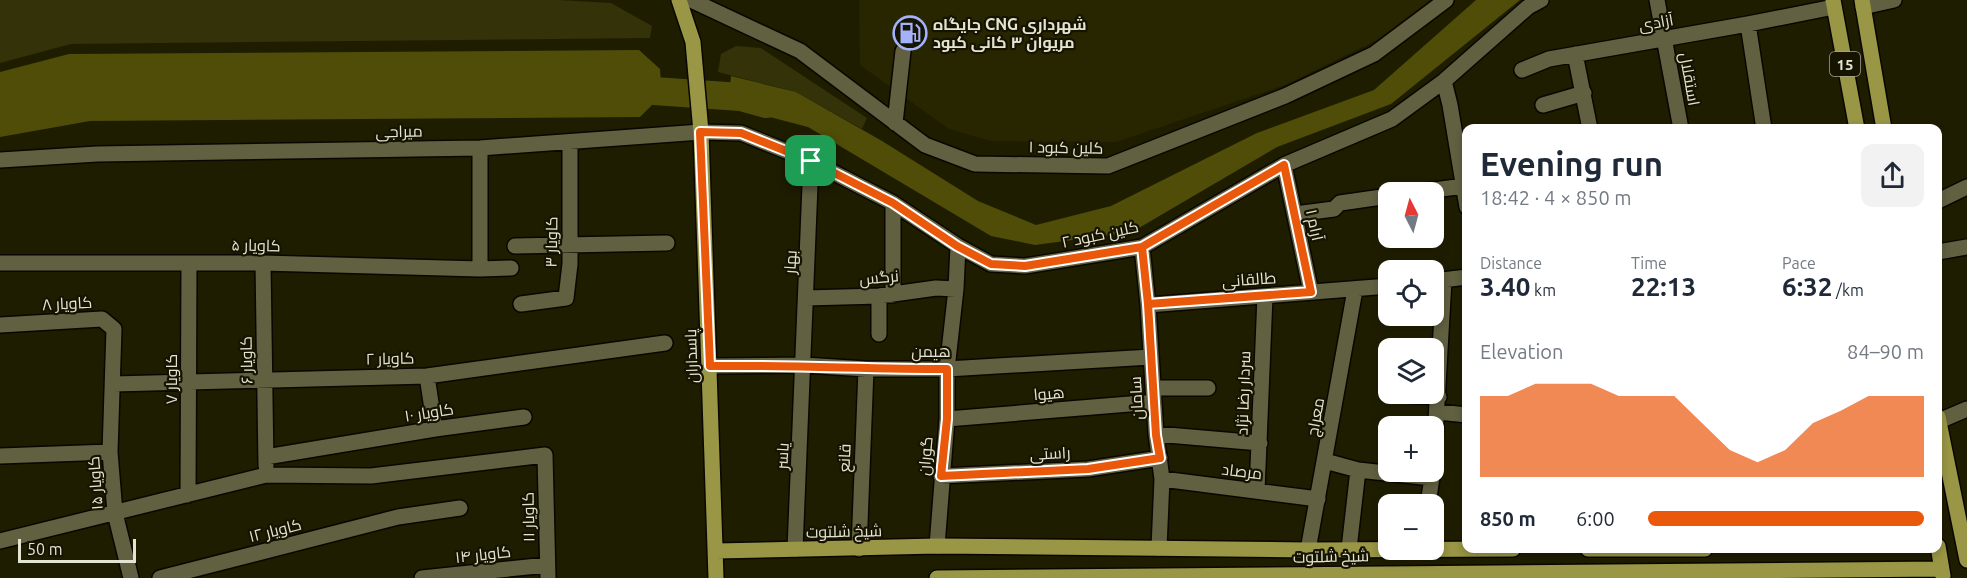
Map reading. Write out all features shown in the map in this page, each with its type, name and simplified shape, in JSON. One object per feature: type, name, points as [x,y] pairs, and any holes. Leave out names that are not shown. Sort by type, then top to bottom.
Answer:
[{"type":"main road","name":"پاسداران","points":[[679,0],[693,42],[700,132],[716,578]]},
{"type":"main road","name":"15","points":[[1833,3],[1856,124]]},
{"type":"main road","name":"15","points":[[1862,4],[1883,124]]},
{"type":"main road","points":[[1942,438],[1967,560]]},
{"type":"main road","name":"شیخ شلتوت","points":[[716,551],[937,546],[1378,549]]},
{"type":"main road","name":"شیخ شلتوت","points":[[1444,549],[1462,549]]},
{"type":"main road","points":[[1939,553],[1943,573]]},
{"type":"main road","name":"شیخ شلتوت","points":[[937,578],[1943,573]]},
{"type":"street","name":"کلین کبود ۱","points":[[691,0],[800,51],[925,145],[975,164],[1108,166],[1285,96],[1374,54],[1446,0]]},
{"type":"street","name":"کلین کبود ۲","points":[[700,132],[741,133],[811,161],[893,203],[957,246],[991,264],[1025,266],[1142,247],[1284,165],[1392,119],[1444,81],[1528,7],[1541,0]]},
{"type":"street","name":"استقلال","points":[[1657,0],[1680,124]]},
{"type":"street","points":[[1862,4],[1894,0]]},
{"type":"street","name":"آزادی","points":[[1522,70],[1549,59],[1748,24],[1833,3]]},
{"type":"street","points":[[1748,24],[1763,124]]},
{"type":"street","points":[[895,123],[903,51]]},
{"type":"street","points":[[1575,54],[1589,124]]},
{"type":"street","points":[[1444,81],[1462,176]]},
{"type":"street","points":[[1542,105],[1584,93]]},
{"type":"street","name":"میراجی","points":[[0,153],[97,154],[480,148],[700,132]]},
{"type":"street","name":"کاویار ۳","points":[[521,304],[566,298],[570,244],[570,142]]},
{"type":"street","points":[[480,148],[480,269]]},
{"type":"street","name":"بهار","points":[[804,365],[811,161]]},
{"type":"street","name":"آرام ۱","points":[[1284,165],[1311,292]]},
{"type":"street","points":[[1444,189],[1462,186]]},
{"type":"street","points":[[1942,199],[1967,187]]},
{"type":"street","points":[[1294,214],[1334,209],[1340,203],[1378,198]]},
{"type":"street","points":[[879,334],[891,259],[893,203]]},
{"type":"street","points":[[515,246],[667,243]]},
{"type":"street","name":"گوران","points":[[937,546],[947,419],[947,369],[956,289],[957,246]]},
{"type":"street","name":"سامان","points":[[1142,247],[1156,435],[1162,479],[1159,548]]},
{"type":"street","points":[[1942,251],[1967,247]]},
{"type":"street","name":"کاویار ۵","points":[[0,263],[263,263],[511,268]]},
{"type":"street","name":"کاویار ۷","points":[[188,495],[189,263]]},
{"type":"street","name":"کاویار ۶","points":[[263,263],[266,475]]},
{"type":"street","points":[[1444,280],[1462,278]]},
{"type":"street","name":"طالقانی","points":[[1148,304],[1378,287]]},
{"type":"street","name":"نرگس","points":[[806,298],[886,296],[936,288],[956,289]]},
{"type":"street","name":"معراج","points":[[1308,550],[1355,290]]},
{"type":"street","name":"سردار رضا نژاد","points":[[1257,491],[1264,296]]},
{"type":"street","name":"کاویار ۸","points":[[0,325],[102,319],[114,329],[113,384]]},
{"type":"street","points":[[1437,416],[1439,326]]},
{"type":"street","name":"کاویار ۲","points":[[113,384],[427,376],[665,343]]},
{"type":"street","name":"هیمن","points":[[710,366],[804,365],[866,369],[947,369],[1151,357]]},
{"type":"street","name":"یاسر","points":[[795,549],[804,365]]},
{"type":"street","name":"قانع","points":[[859,549],[866,369]]},
{"type":"street","points":[[427,376],[435,429]]},
{"type":"street","name":"کاویار ۱۵","points":[[113,384],[110,452],[114,513],[131,578]]},
{"type":"street","name":"هیوا","points":[[947,419],[1208,388]]},
{"type":"street","points":[[1435,404],[1462,413]]},
{"type":"street","points":[[1942,418],[1967,409]]},
{"type":"street","name":"کاویار ۱۰","points":[[266,457],[524,417]]},
{"type":"street","points":[[1156,435],[1260,443]]},
{"type":"street","points":[[0,456],[110,452]]},
{"type":"street","name":"کاویار ۱۱","points":[[266,475],[371,476],[545,455],[547,571]]},
{"type":"street","name":"راستی","points":[[941,476],[1088,469],[1160,458]]},
{"type":"street","points":[[1325,461],[1358,470],[1378,471]]},
{"type":"street","points":[[1349,549],[1358,470]]},
{"type":"street","points":[[0,541],[266,475]]},
{"type":"street","name":"مرصاد","points":[[1162,479],[1318,499]]},
{"type":"street","name":"کاویار ۱۲","points":[[160,578],[398,517],[460,508]]},
{"type":"street","name":"کاویار ۱۴","points":[[422,578],[547,571]]},
{"type":"shaded area","points":[[0,0],[559,0],[611,3],[652,26],[650,38],[71,44],[0,63]]},
{"type":"shaded area","points":[[859,0],[1430,0],[1377,40],[1285,85],[1116,142],[991,141],[949,129],[860,65]]},
{"type":"shaded area","points":[[1476,0],[1520,0],[1391,104],[1277,147],[1132,232],[1035,245],[991,236],[808,127],[728,106],[731,76],[796,92],[882,141],[978,201],[1036,225],[1111,206],[1257,133],[1374,90]]},
{"type":"shaded area","points":[[736,46],[761,48],[867,118],[862,129],[796,92],[718,72],[721,54]]},
{"type":"shaded area","points":[[639,50],[660,69],[662,95],[640,117],[90,121],[0,137],[0,72],[69,54]]},
{"type":"waterway","points":[[625,89],[741,97],[766,104]]},
{"type":"place","name":"جایگاه CNG شهرداری مریوان ۳ کانی کبود","points":[[910,33]]},
{"type":"route","points":[[811,161],[741,133],[700,132],[710,366],[804,365],[866,369],[947,369],[947,419],[941,476],[1088,469],[1160,458],[1156,435],[1142,247],[1284,165],[1311,292],[1148,304],[1142,247],[1025,266],[991,264],[957,246],[893,203],[811,161]]}]
